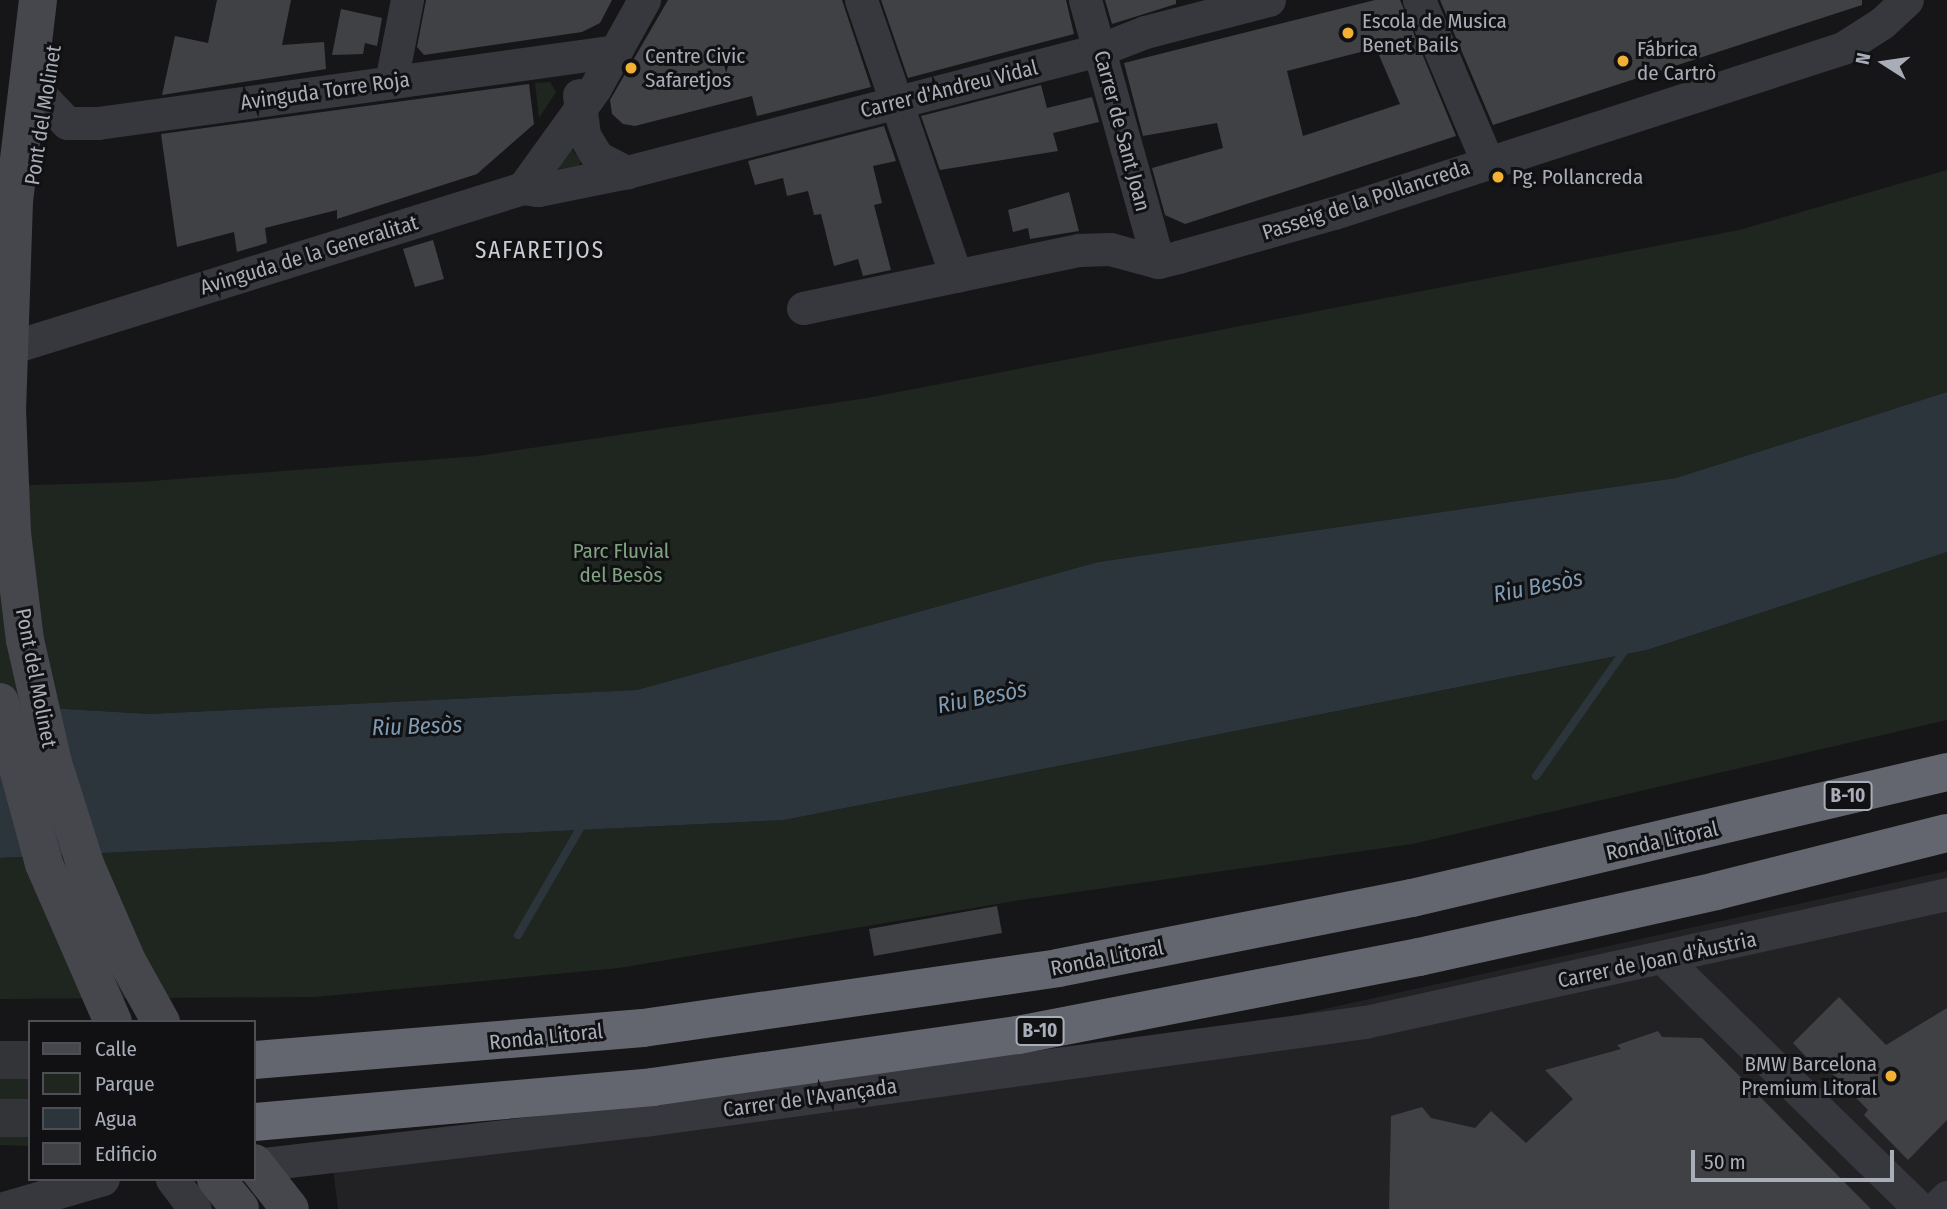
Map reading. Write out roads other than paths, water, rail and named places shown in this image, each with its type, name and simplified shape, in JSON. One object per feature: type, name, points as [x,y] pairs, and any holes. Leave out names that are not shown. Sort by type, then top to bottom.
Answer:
[{"type":"highway","name":"Ronda Litoral","points":[[256,1060],[643,1028],[1058,968],[1412,898],[1947,772]]},
{"type":"highway","name":"B-10","points":[[256,1122],[652,1087],[1018,1035],[1419,957],[1716,891],[1947,833]]},
{"type":"street","name":"Pont del Molinet","points":[[0,109],[15,0]]},
{"type":"street","name":"Pont del Molinet","points":[[38,0],[14,201],[14,270],[7,409],[12,533],[25,640],[53,763],[85,864],[127,961],[160,1020]]},
{"type":"street","name":"Pont del Molinet","points":[[14,270],[61,0]]},
{"type":"street","points":[[391,82],[407,0]]},
{"type":"street","points":[[523,188],[616,51],[644,0]]},
{"type":"street","points":[[862,0],[956,276]]},
{"type":"street","name":"Carrer de Sant Joan","points":[[1085,0],[1158,262]]},
{"type":"street","name":"Carrer d'Andreu Vidal","points":[[523,188],[538,190],[627,172],[1099,50],[1145,32],[1269,0]]},
{"type":"street","points":[[1419,0],[1488,161]]},
{"type":"street","name":"Passeig de la Pollancreda","points":[[1158,262],[1334,213],[1843,48],[1882,23],[1907,0]]},
{"type":"street","name":"Avinguda Torre Roja","points":[[44,99],[67,122],[98,123],[616,51]]},
{"type":"street","points":[[571,56],[584,135],[597,157],[627,172]]},
{"type":"street","name":"Avinguda de la Generalitat","points":[[0,351],[523,188]]},
{"type":"street","points":[[803,308],[1089,250],[1110,249],[1158,262]]},
{"type":"street","name":"Pont del Molinet","points":[[0,702],[44,864],[112,1020]]},
{"type":"street","name":"Carrer de Joan d'Àustria","points":[[1365,1022],[1664,959],[1947,894]]},
{"type":"street","points":[[1664,959],[1920,1209]]},
{"type":"street","name":"Carrer de l'Avançada","points":[[256,1164],[645,1120],[1365,1022]]},
{"type":"street","points":[[256,1166],[290,1209]]},
{"type":"street","points":[[0,1209],[96,1181]]},
{"type":"street","points":[[174,1181],[195,1209]]},
{"type":"street","points":[[218,1181],[240,1209]]},
{"type":"street","points":[[1935,1209],[1947,1197]]},
{"type":"water","name":"Riu Besòs","points":[[1947,392],[1947,552],[1647,650],[784,820],[0,858],[0,705],[149,714],[637,690],[1098,562],[1676,478]]},
{"type":"waterway","points":[[1536,776],[1627,647]]},
{"type":"waterway","points":[[518,935],[585,820]]},
{"type":"tunnel","points":[[0,1060],[28,1060]]},
{"type":"tunnel","points":[[0,1118],[28,1118]]},
{"type":"place","name":"Escola de Musica Benet Bails","points":[[1348,33]]},
{"type":"place","name":"Fábrica de Cartrò","points":[[1623,61]]},
{"type":"place","name":"Centre Civic Safaretjos","points":[[631,68]]},
{"type":"place","name":"Pg. Pollancreda","points":[[1498,177]]},
{"type":"place","name":"BMW Barcelona Premium Litoral","points":[[1891,1076]]},
{"type":"district","name":"SAFARETJOS","points":[[540,250]]},
{"type":"park label","name":"Parc Fluvial del Besòs","points":[[621,563]]}]
